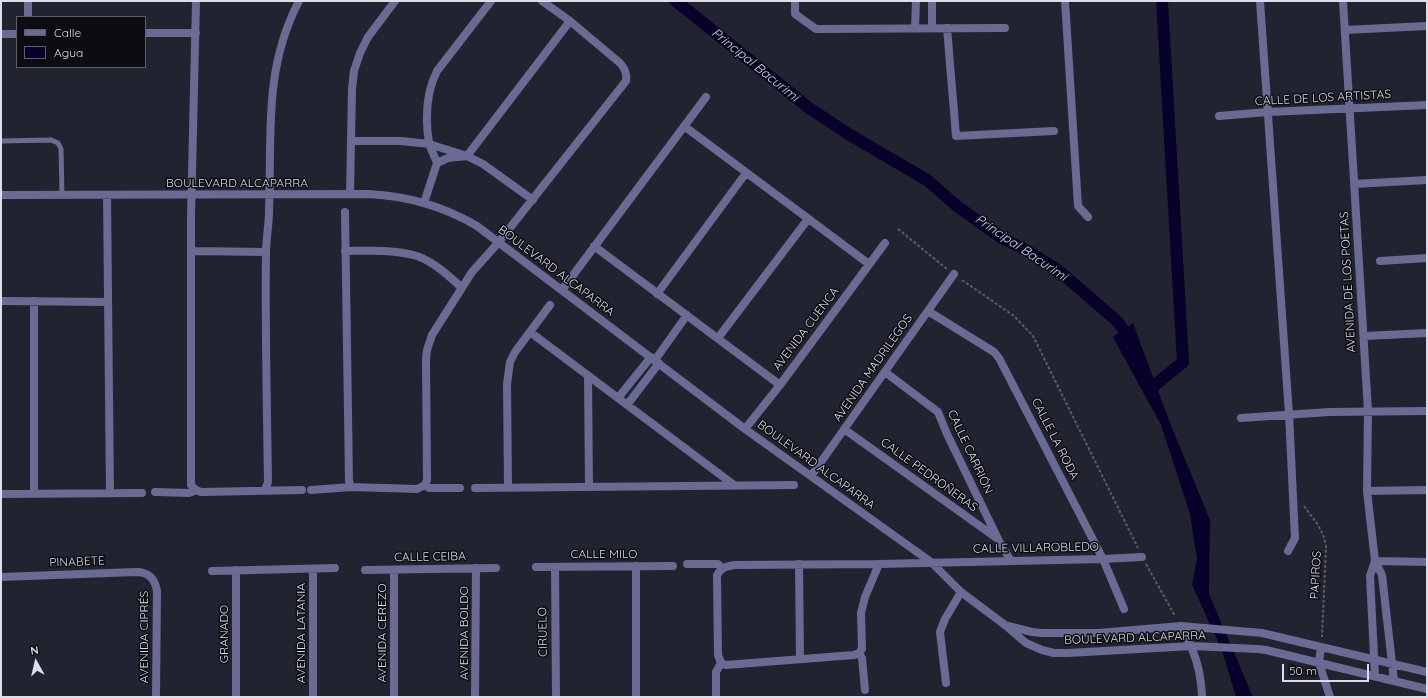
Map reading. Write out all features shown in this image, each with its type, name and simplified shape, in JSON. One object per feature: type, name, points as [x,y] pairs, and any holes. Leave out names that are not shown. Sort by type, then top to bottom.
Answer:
[{"type":"street","points":[[28,1],[28,16]]},
{"type":"street","points":[[196,1],[191,217],[191,485],[196,490],[201,492],[302,490]]},
{"type":"street","points":[[265,490],[268,482],[266,252],[269,211],[270,112],[273,81],[280,50],[291,16],[299,1]]},
{"type":"street","points":[[350,194],[352,89],[356,65],[368,36],[394,1]]},
{"type":"street","points":[[424,203],[437,163],[430,144],[428,94],[431,84],[437,71],[491,1]]},
{"type":"street","points":[[425,486],[427,480],[427,350],[432,335],[472,272],[533,200],[626,81],[627,75],[625,68],[620,63],[570,21],[542,1]]},
{"type":"street","points":[[796,1],[795,14],[816,29],[1005,28]]},
{"type":"street","points":[[915,29],[916,1]]},
{"type":"street","points":[[932,1],[932,28]]},
{"type":"street","points":[[1065,1],[1078,206],[1088,217]]},
{"type":"street","points":[[1260,1],[1289,414],[1295,538],[1288,551]]},
{"type":"street","name":"AVENIDA DE LOS POETAS","points":[[1343,1],[1368,411],[1367,491],[1375,561],[1382,575],[1394,681]]},
{"type":"street","points":[[437,163],[448,158],[467,156],[570,21]]},
{"type":"street","points":[[1345,30],[1427,26]]},
{"type":"street","points":[[947,28],[956,136],[1054,131]]},
{"type":"street","points":[[146,33],[196,33]]},
{"type":"street","points":[[1,34],[16,34]]},
{"type":"street","points":[[562,290],[706,97]]},
{"type":"street","name":"CALLE DE LOS ARTISTAS","points":[[1219,116],[1268,112],[1427,105]]},
{"type":"street","points":[[684,126],[746,174],[869,264]]},
{"type":"street","points":[[351,141],[401,141],[430,144],[467,156],[483,164],[533,200]]},
{"type":"street","points":[[658,294],[746,174]]},
{"type":"street","points":[[1354,184],[1427,180]]},
{"type":"street","name":"BOULEVARD ALCAPARRA","points":[[1,195],[62,194],[269,196],[350,194],[387,195],[424,203],[458,216],[476,226],[745,429],[931,562],[961,592],[1034,647],[1054,652],[1068,653],[1192,646],[1249,648],[1266,650],[1427,689]]},
{"type":"street","points":[[107,195],[110,494]]},
{"type":"street","points":[[345,212],[349,481],[352,487]]},
{"type":"street","points":[[718,338],[808,219]]},
{"type":"street","name":"AVENIDA CUENCA","points":[[745,429],[780,385],[885,243]]},
{"type":"street","points":[[594,246],[780,385]]},
{"type":"street","points":[[192,251],[266,252]]},
{"type":"street","points":[[346,251],[394,252],[417,256],[438,268],[462,288]]},
{"type":"street","points":[[1380,261],[1427,258]]},
{"type":"street","name":"AVENIDA MADRILEGOS","points":[[811,476],[954,274]]},
{"type":"street","points":[[1,301],[108,302]]},
{"type":"street","points":[[34,302],[34,494]]},
{"type":"street","points":[[508,487],[507,384],[510,362],[515,352],[550,305]]},
{"type":"street","name":"CALLE LA RODA","points":[[928,311],[994,352],[999,358],[1103,559],[1124,609]]},
{"type":"street","points":[[627,405],[655,360],[686,315]]},
{"type":"street","points":[[530,332],[734,486]]},
{"type":"street","points":[[1364,336],[1427,333]]},
{"type":"street","points":[[618,398],[655,360]]},
{"type":"street","name":"CALLE CARRIÓN","points":[[885,372],[938,412],[947,434],[1011,561]]},
{"type":"street","points":[[588,376],[589,487]]},
{"type":"street","points":[[1240,418],[1329,412],[1427,411]]},
{"type":"street","name":"CALLE PEDROÑERAS","points":[[844,429],[1000,541]]},
{"type":"street","points":[[475,488],[794,485]]},
{"type":"street","points":[[311,490],[352,487],[417,489],[425,486],[429,488],[460,488]]},
{"type":"street","points":[[155,492],[189,493],[196,490]]},
{"type":"street","points":[[1367,491],[1427,490]]},
{"type":"street","points":[[1,494],[142,493]]},
{"type":"street","name":"CALLE VILLAROBLEDO","points":[[723,568],[736,565],[879,564],[1142,557]]},
{"type":"street","points":[[1375,561],[1427,562]]},
{"type":"street","name":"AVENIDA DE LOS POETAS","points":[[1375,561],[1370,576],[1375,676]]},
{"type":"street","points":[[686,564],[718,564],[723,568],[719,570],[717,575],[718,655],[721,663],[716,672],[716,697]]},
{"type":"street","points":[[799,564],[800,659]]},
{"type":"street","points":[[721,663],[726,665],[854,655],[859,653],[862,649],[861,613],[865,597],[879,564]]},
{"type":"street","points":[[636,566],[636,697]]},
{"type":"street","name":"CALLE MILO","points":[[536,567],[673,566]]},
{"type":"street","name":"CIRUELO","points":[[555,567],[556,697]]},
{"type":"street","points":[[212,571],[334,568]]},
{"type":"street","name":"AVENIDA BOLDO","points":[[475,697],[476,568]]},
{"type":"street","name":"CALLE CEIBA","points":[[365,570],[496,568]]},
{"type":"street","name":"AVENIDA LATANIA","points":[[312,569],[313,697]]},
{"type":"street","name":"GRANADO","points":[[236,570],[236,697]]},
{"type":"street","name":"AVENIDA CEREZO","points":[[394,570],[394,697]]},
{"type":"street","name":"PINABETE","points":[[1,577],[141,572],[153,578]]},
{"type":"street","name":"AVENIDA CIPRÉS","points":[[153,578],[157,591],[156,697]]},
{"type":"street","points":[[946,683],[940,632],[961,592]]},
{"type":"street","name":"BOULEVARD ALCAPARRA","points":[[1005,625],[1042,633],[1099,633],[1181,626],[1262,633],[1427,672]]},
{"type":"street","points":[[1181,626],[1192,646],[1201,675],[1202,697]]},
{"type":"street","points":[[1321,647],[1319,663],[1330,697]]},
{"type":"street","points":[[859,653],[862,658],[865,690]]},
{"type":"lane","points":[[1,140],[51,140],[58,143],[61,148],[62,194]]},
{"type":"path","points":[[898,229],[954,274],[1014,316],[1033,336],[1142,557],[1181,626]]},
{"type":"path","name":"PAPIROS","points":[[1292,491],[1318,525],[1325,537],[1326,548],[1321,647]]},
{"type":"water","points":[[1133,323],[1170,423],[1210,520],[1209,594],[1253,697],[1236,697],[1222,650],[1192,585],[1197,559],[1190,514],[1161,425],[1113,337]]},
{"type":"waterway","name":"Principal Bacurimi","points":[[676,1],[809,108],[850,135],[927,180],[957,206],[1000,237],[1026,250],[1058,270],[1117,321],[1123,329],[1128,345]]},
{"type":"waterway","points":[[1149,390],[1183,362],[1162,1]]}]
